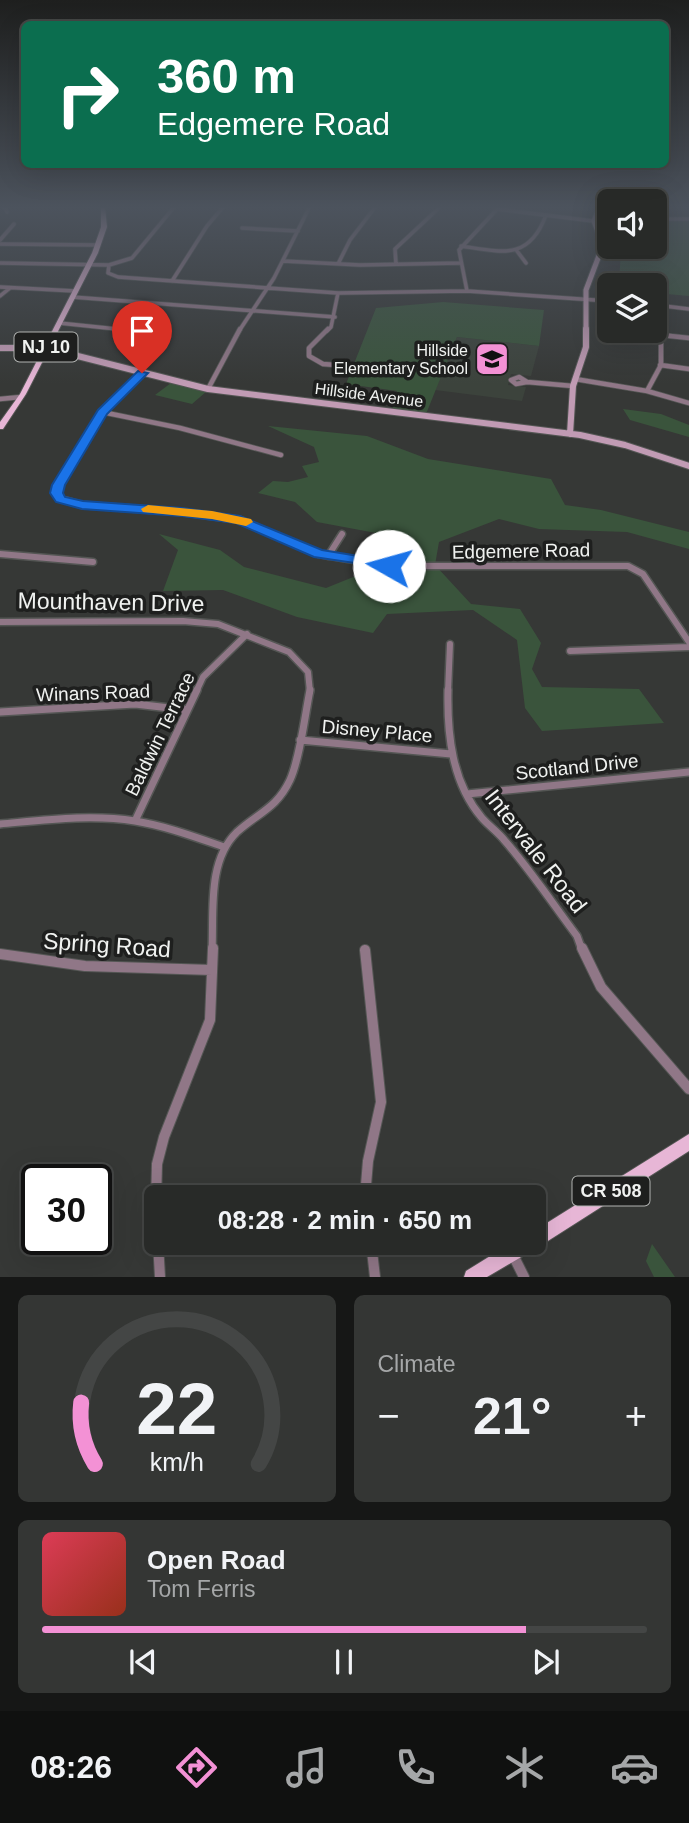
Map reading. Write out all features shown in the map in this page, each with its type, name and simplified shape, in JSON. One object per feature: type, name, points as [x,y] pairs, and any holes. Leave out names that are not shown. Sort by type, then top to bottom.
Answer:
[{"type":"main road","name":"NJ 10","points":[[0,427],[21,397],[88,266]]},
{"type":"main road","name":"CR 508","points":[[546,1232],[689,1142]]},
{"type":"main road","points":[[472,1277],[510,1255]]},
{"type":"street","points":[[109,266],[107,271],[114,276],[338,293],[467,291],[597,300]]},
{"type":"street","points":[[172,281],[182,266]]},
{"type":"street","points":[[208,389],[250,311],[280,266]]},
{"type":"street","points":[[461,266],[468,285],[467,291]]},
{"type":"street","points":[[570,433],[574,382],[586,347],[587,286],[595,266]]},
{"type":"street","points":[[0,287],[335,317]]},
{"type":"street","points":[[0,296],[10,288]]},
{"type":"street","points":[[338,293],[335,317],[327,332],[309,348],[309,356],[323,364],[349,366]]},
{"type":"street","points":[[667,306],[689,309]]},
{"type":"street","points":[[59,323],[153,333]]},
{"type":"street","points":[[667,336],[689,338]]},
{"type":"street","points":[[647,391],[660,370],[661,343]]},
{"type":"street","name":"Hillside Avenue","points":[[0,348],[46,348],[208,389],[570,433],[625,445],[689,466]]},
{"type":"street","points":[[660,365],[689,369]]},
{"type":"street","name":"Edgemere Road","points":[[142,373],[102,412],[58,485],[56,493],[61,499],[82,505],[182,512],[240,520],[328,556],[389,566],[628,566],[643,574],[689,645]]},
{"type":"street","points":[[527,382],[574,382],[647,391],[689,403]]},
{"type":"street","points":[[0,399],[21,397]]},
{"type":"street","points":[[102,412],[180,428],[281,455]]},
{"type":"street","points":[[328,556],[342,534]]},
{"type":"street","points":[[0,554],[93,562]]},
{"type":"street","name":"Mounthaven Drive","points":[[0,622],[183,621],[218,624],[289,652],[308,672],[310,690],[291,779],[274,806],[239,831],[224,847]]},
{"type":"street","name":"Baldwin Terrace","points":[[135,821],[209,668],[247,634]]},
{"type":"street","name":"Intervale Road","points":[[450,644],[447,726],[451,754],[467,794],[481,817],[504,839],[577,936],[601,987],[689,1089]]},
{"type":"street","points":[[570,650],[580,652],[689,645]]},
{"type":"street","name":"Winans Road","points":[[0,712],[135,704],[187,710]]},
{"type":"street","name":"Disney Place","points":[[300,740],[451,754]]},
{"type":"street","name":"Scotland Drive","points":[[467,794],[689,772]]},
{"type":"street","points":[[0,824],[67,818],[135,821],[182,832],[224,847],[215,877],[210,1020],[164,1137],[157,1164],[156,1185]]},
{"type":"street","points":[[365,950],[382,1102],[368,1161],[366,1185]]},
{"type":"street","name":"Spring Road","points":[[0,954],[85,966],[212,970]]},
{"type":"street","points":[[159,1255],[160,1277]]},
{"type":"street","points":[[372,1255],[375,1277]]},
{"type":"street","points":[[513,1255],[524,1277]]},
{"type":"shaded area","name":"Hillside Elementary School","points":[[457,337],[539,346],[531,376],[511,374],[508,385],[526,387],[522,401],[435,390]]},
{"type":"green space","points":[[620,266],[689,266],[689,296],[667,294],[667,273],[620,273]]},
{"type":"green space","points":[[443,302],[544,310],[539,346],[457,337],[426,414],[392,411],[397,391],[346,384],[376,308]]},
{"type":"green space","points":[[171,383],[207,391],[192,404],[155,395]]},
{"type":"green space","points":[[623,409],[661,414],[689,425],[689,437],[630,420]]},
{"type":"green space","points":[[268,426],[367,436],[428,459],[551,479],[565,505],[601,510],[689,532],[689,549],[627,532],[539,529],[499,519],[439,542],[435,565],[471,604],[520,609],[541,643],[532,669],[542,687],[639,689],[664,723],[542,731],[525,708],[517,640],[473,610],[387,614],[373,633],[297,617],[223,590],[163,591],[178,550],[159,534],[220,550],[244,567],[326,588],[388,563],[392,536],[317,522],[295,502],[258,493],[273,481],[288,482],[308,477],[302,466],[319,462],[314,447]]},
{"type":"green space","points":[[652,1244],[675,1277],[654,1277],[646,1261]]},
{"type":"slow traffic","points":[[148,509],[212,515],[246,522]]},
{"type":"place","name":"Hillside Elementary School","points":[[492,359]]},
{"type":"route","points":[[142,373],[102,412],[58,485],[56,493],[61,499],[82,505],[182,512],[240,520],[319,554],[389,566]]}]
